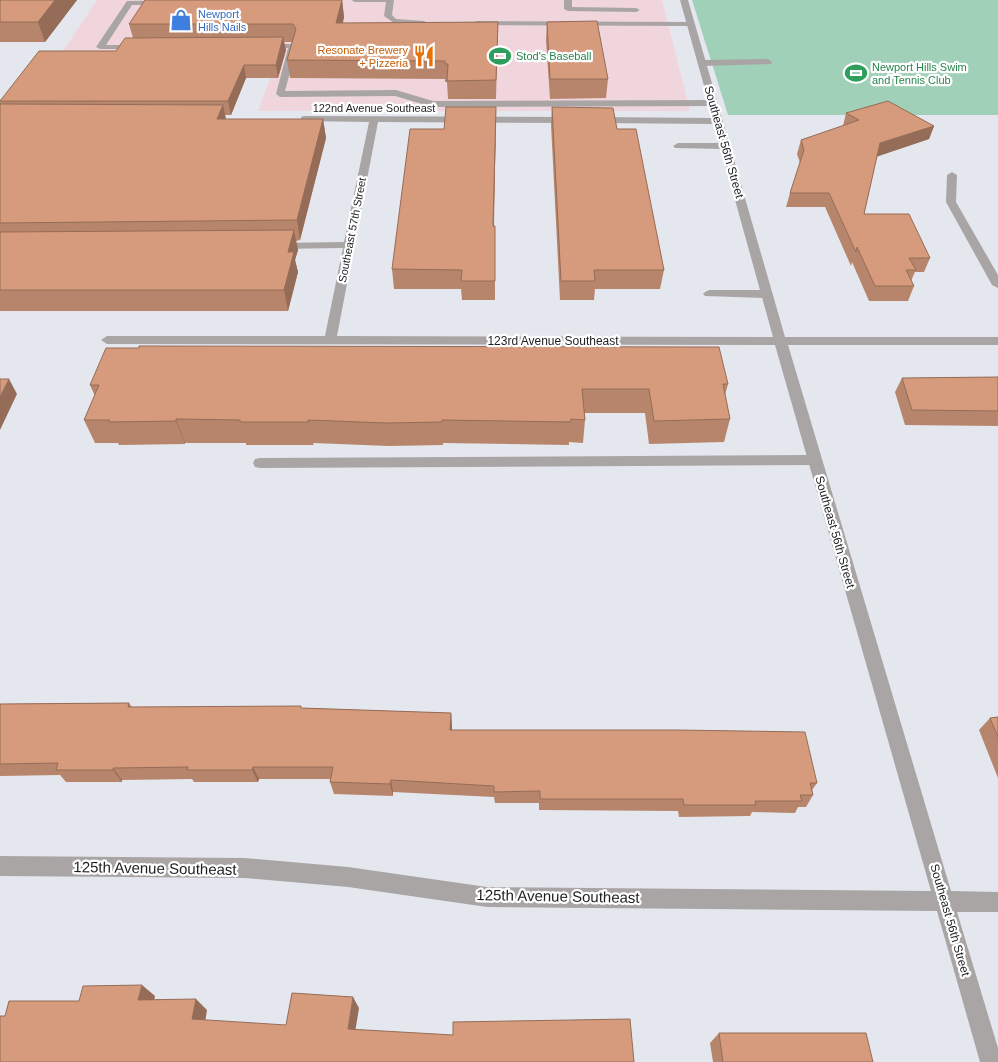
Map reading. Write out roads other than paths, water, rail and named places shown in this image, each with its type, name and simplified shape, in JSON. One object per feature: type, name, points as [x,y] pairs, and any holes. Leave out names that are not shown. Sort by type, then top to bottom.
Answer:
[{"type":"street","points":[[148,46],[100,47],[130,3],[175,3],[196,0]]},
{"type":"street","points":[[355,0],[390,0],[388,16],[394,21],[434,23]]},
{"type":"street","points":[[568,0],[568,9],[636,10]]},
{"type":"street","points":[[634,0],[639,23]]},
{"type":"street","name":"Southeast 56th Street","points":[[684,0],[814,460],[991,1062]]},
{"type":"street","points":[[472,23],[691,24]]},
{"type":"street","points":[[254,46],[293,46],[280,94],[396,93],[432,104],[713,103]]},
{"type":"street","points":[[702,63],[768,62]]},
{"type":"street","name":"122nd Avenue Southeast","points":[[295,119],[718,121]]},
{"type":"street","name":"Southeast 57th Street","points":[[330,340],[374,119]]},
{"type":"street","points":[[678,146],[725,146]]},
{"type":"street","points":[[952,175],[951,202],[998,284]]},
{"type":"street","points":[[269,246],[348,245]]},
{"type":"street","points":[[709,294],[767,294]]},
{"type":"street","name":"123rd Avenue Southeast","points":[[107,340],[998,340]]},
{"type":"street","points":[[260,463],[814,460]]},
{"type":"street","name":"125th Avenue Southeast","points":[[0,866],[244,868],[348,877],[487,897],[998,902]]},
{"type":"place","name":"Newport Hills Nails","points":[[181,20]]},
{"type":"place","name":"Resonate Brewery + Pizzeria","points":[[424,56]]},
{"type":"place","name":"Stod's Baseball","points":[[500,56]]},
{"type":"place","name":"Newport Hills Swim and Tennis Club","points":[[856,73]]}]
